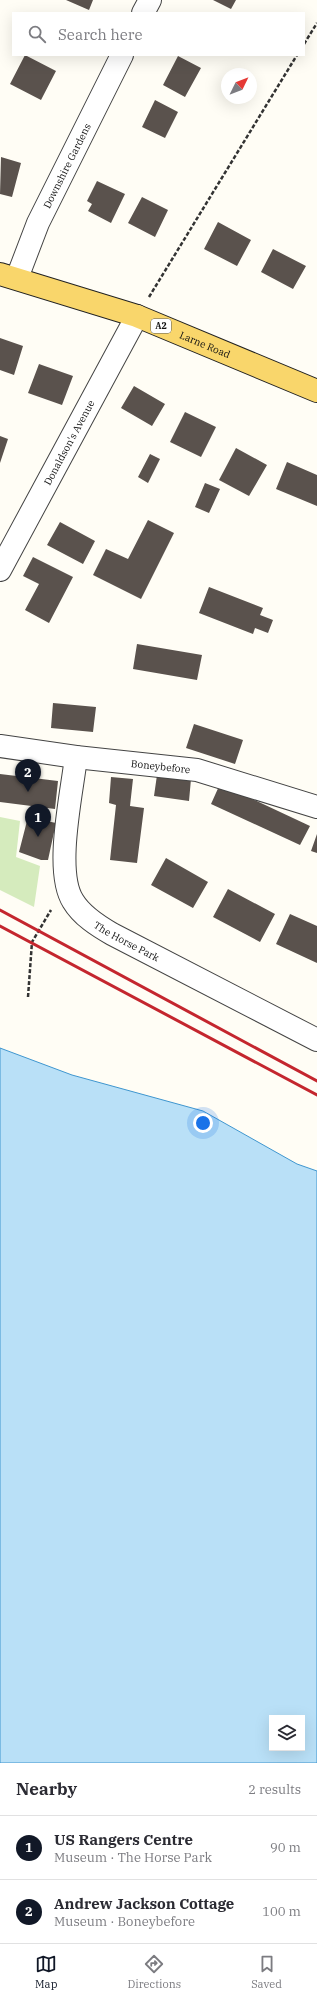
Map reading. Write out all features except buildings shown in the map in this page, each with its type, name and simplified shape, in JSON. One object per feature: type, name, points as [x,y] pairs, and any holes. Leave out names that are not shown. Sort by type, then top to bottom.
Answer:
[{"type":"main road","name":"Larne Road","points":[[9,276],[138,316],[317,391]]},
{"type":"street","points":[[144,12],[150,0]]},
{"type":"street","name":"Downshire Gardens","points":[[9,276],[38,224],[122,56]]},
{"type":"street","name":"Donaldson's Avenue","points":[[0,570],[138,316]]},
{"type":"street","name":"Boneybefore","points":[[0,746],[76,757],[197,770],[317,807]]},
{"type":"street","name":"The Horse Park","points":[[76,757],[64,851],[66,885],[77,907],[104,929],[317,1040]]},
{"type":"path","points":[[305,42],[317,23]]},
{"type":"path","points":[[138,316],[296,56]]},
{"type":"path","points":[[28,997],[32,942],[66,885]]},
{"type":"green space","points":[[0,817],[20,821],[16,857],[40,866],[34,907],[0,890]]},
{"type":"water","points":[[0,1048],[72,1075],[203,1111],[297,1164],[317,1171],[317,1763],[0,1763]]},
{"type":"railway","points":[[0,910],[317,1081]]},
{"type":"railway","points":[[0,926],[317,1095]]},
{"type":"place","name":"Andrew Jackson Cottage","points":[[28,792]]},
{"type":"place","name":"US Rangers Centre","points":[[38,837]]}]
